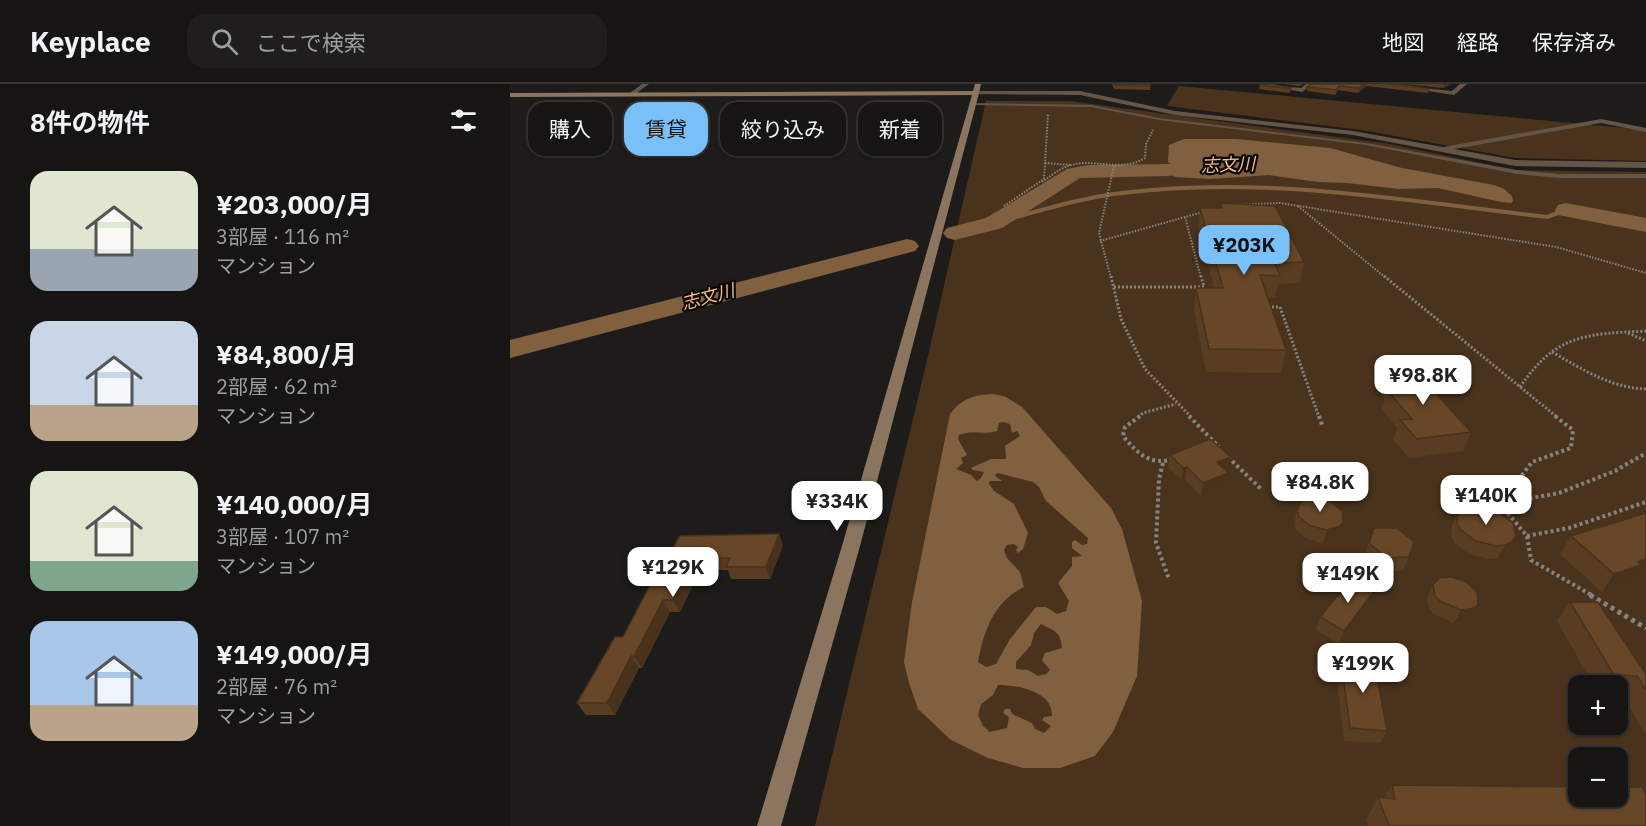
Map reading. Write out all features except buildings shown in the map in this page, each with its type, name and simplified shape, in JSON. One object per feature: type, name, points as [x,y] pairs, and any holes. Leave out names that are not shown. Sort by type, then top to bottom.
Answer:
[{"type":"street","points":[[632,94],[646,84]]},
{"type":"street","points":[[1263,84],[1302,90],[1310,84]]},
{"type":"street","points":[[1386,84],[1454,93],[1464,84]]},
{"type":"street","points":[[769,826],[848,558],[977,88]]},
{"type":"street","points":[[510,94],[977,88],[1080,93],[1175,113],[1346,132],[1436,153],[1529,164],[1646,165]]},
{"type":"street","points":[[1080,93],[1081,105]]},
{"type":"street","points":[[1436,153],[1601,121],[1646,130]]},
{"type":"lane","points":[[972,104],[1081,105],[1169,120],[1436,153],[1538,174],[1646,176]]},
{"type":"path","points":[[1042,182],[1048,104]]},
{"type":"path","points":[[1045,164],[1114,166],[1138,163],[1144,158],[1146,144],[1153,130]]},
{"type":"path","points":[[1004,206],[1071,165]]},
{"type":"path","points":[[1114,166],[1099,233],[1121,319],[1145,369],[1219,448]]},
{"type":"path","points":[[1231,206],[1266,202],[1298,206],[1556,248],[1614,262],[1646,273]]},
{"type":"path","points":[[1298,206],[1574,430],[1570,448],[1532,462],[1500,504]]},
{"type":"path","points":[[1100,241],[1212,210]]},
{"type":"path","points":[[1185,217],[1204,287]]},
{"type":"path","points":[[1114,287],[1204,287],[1212,290]]},
{"type":"path","points":[[1260,307],[1280,307],[1322,425]]},
{"type":"path","points":[[1520,387],[1537,363],[1577,338],[1646,331]]},
{"type":"path","points":[[1626,332],[1646,342]]},
{"type":"path","points":[[1552,352],[1597,377],[1623,386],[1646,389]]},
{"type":"path","points":[[1176,404],[1143,413],[1125,427],[1123,436],[1137,454],[1154,463],[1162,463],[1182,454]]},
{"type":"path","points":[[1202,444],[1212,440]]},
{"type":"path","points":[[1500,504],[1559,493],[1615,471],[1646,453]]},
{"type":"path","points":[[1227,456],[1262,489]]},
{"type":"path","points":[[1162,463],[1156,543],[1169,579]]},
{"type":"path","points":[[1527,536],[1569,528],[1646,502]]},
{"type":"path","points":[[1500,504],[1527,536],[1532,560],[1646,628]]},
{"type":"shaded area","points":[[1179,86],[1646,130],[1646,161],[1515,158],[1362,130],[1167,106]]},
{"type":"shaded area","points":[[986,101],[1069,101],[1390,144],[1514,170],[1646,172],[1646,826],[815,826],[925,369]]},
{"type":"water","points":[[1184,139],[1236,139],[1330,148],[1402,168],[1494,185],[1504,189],[1512,196],[1513,201],[1511,203],[1501,202],[1438,188],[1399,189],[1269,175],[1210,179],[1176,177],[1171,175],[1173,173],[1167,172],[1169,167],[1174,166],[1168,162],[1169,145]]},
{"type":"water","points":[[986,394],[1006,397],[1022,407],[1111,508],[1122,529],[1142,601],[1137,676],[1113,732],[1095,756],[1060,768],[1023,768],[988,758],[951,740],[918,709],[904,662],[912,602],[950,414],[964,401]],"holes":[[[999,423],[1010,424],[1012,433],[1017,431],[1020,436],[1005,446],[1006,459],[991,459],[971,468],[984,472],[977,481],[971,475],[956,469],[963,463],[961,458],[967,455],[958,439],[959,435],[997,431]],[[998,473],[1033,482],[1039,487],[1046,501],[1088,538],[1087,544],[1082,545],[1075,540],[1072,542],[1072,548],[1082,556],[1072,557],[1072,566],[1058,583],[1069,601],[1066,611],[1057,614],[1046,607],[1036,607],[1010,639],[996,664],[986,667],[978,662],[987,628],[1005,601],[1024,587],[1020,572],[1007,558],[1004,550],[1007,545],[1014,544],[1018,547],[1016,550],[1018,553],[1023,549],[1028,533],[1014,504],[994,491],[989,484],[990,481],[1002,481],[994,475]],[[1041,624],[1050,628],[1059,635],[1062,648],[1045,653],[1042,660],[1050,670],[1038,676],[1028,670],[1016,669],[1016,662],[1031,645],[1034,633]],[[998,685],[1024,688],[1040,695],[1051,707],[1052,716],[1044,717],[1042,720],[1051,726],[1044,733],[1035,729],[1032,723],[1012,714],[1010,709],[1005,709],[1003,713],[1009,717],[1007,728],[990,732],[983,726],[978,715],[981,704],[993,695]]]},
{"type":"waterway","name":"志文川","points":[[955,233],[994,223],[1074,173],[1168,170],[1215,164]]},
{"type":"waterway","points":[[994,223],[1090,198],[1175,188],[1282,188],[1335,192],[1547,217],[1566,210]]},
{"type":"waterway","name":"志文川","points":[[1566,210],[1646,225]]},
{"type":"waterway","name":"志文川","points":[[510,349],[907,246]]}]
